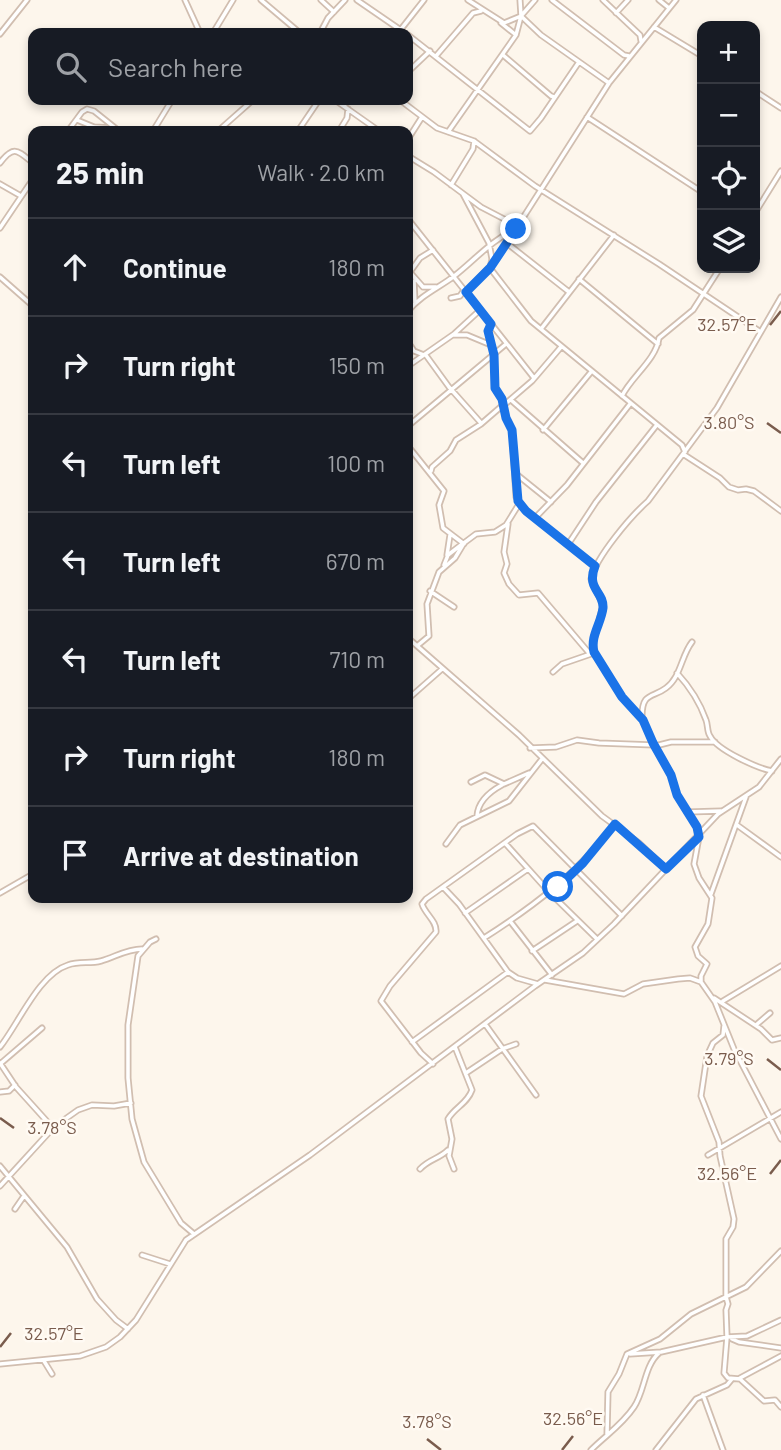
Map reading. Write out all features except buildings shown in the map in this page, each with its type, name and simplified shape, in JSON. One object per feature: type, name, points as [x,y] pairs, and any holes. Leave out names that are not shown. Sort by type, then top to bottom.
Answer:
[{"type":"street","points":[[0,34],[27,0]]},
{"type":"street","points":[[185,0],[198,28]]},
{"type":"street","points":[[216,28],[233,0]]},
{"type":"street","points":[[320,0],[334,12]]},
{"type":"street","points":[[323,28],[345,0]]},
{"type":"street","points":[[357,0],[396,28]]},
{"type":"street","points":[[406,28],[424,0]]},
{"type":"street","points":[[448,132],[516,35],[521,16],[520,0]]},
{"type":"street","points":[[499,22],[507,23],[521,16],[535,0]]},
{"type":"street","points":[[552,0],[624,55],[629,56]]},
{"type":"street","points":[[603,0],[640,35],[641,41]]},
{"type":"street","points":[[616,13],[628,0]]},
{"type":"street","points":[[659,0],[669,8]]},
{"type":"street","points":[[452,298],[460,296],[490,268],[609,83],[676,0]]},
{"type":"street","points":[[265,1],[294,28]]},
{"type":"street","points":[[470,1],[516,35]]},
{"type":"street","points":[[470,1],[474,8],[473,13]]},
{"type":"street","points":[[436,56],[473,13],[483,10]]},
{"type":"street","points":[[521,16],[537,33],[609,83]]},
{"type":"street","points":[[654,27],[697,53]]},
{"type":"street","points":[[413,40],[530,131],[579,62]]},
{"type":"street","points":[[413,67],[430,51]]},
{"type":"street","points":[[503,55],[554,97]]},
{"type":"street","points":[[760,94],[781,108]]},
{"type":"street","points":[[156,126],[169,105]]},
{"type":"street","points":[[224,126],[247,105]]},
{"type":"street","points":[[301,126],[316,105]]},
{"type":"street","points":[[343,105],[372,126]]},
{"type":"street","points":[[406,105],[437,128],[474,141],[541,189],[759,331]]},
{"type":"street","points":[[342,126],[346,121],[346,107]]},
{"type":"street","points":[[72,126],[85,110],[91,110],[112,126]]},
{"type":"street","points":[[413,131],[422,117]]},
{"type":"street","points":[[587,117],[697,189]]},
{"type":"street","points":[[76,120],[91,126]]},
{"type":"street","points":[[450,185],[473,149],[474,141]]},
{"type":"street","points":[[0,163],[13,150],[28,159]]},
{"type":"street","points":[[413,159],[516,229]]},
{"type":"street","points":[[757,210],[781,171]]},
{"type":"street","points":[[0,184],[21,196]]},
{"type":"street","points":[[0,228],[28,186]]},
{"type":"street","points":[[463,194],[489,245],[492,259],[490,268],[521,311],[591,372],[682,445],[684,453],[729,487],[754,491],[781,511]]},
{"type":"street","points":[[413,225],[534,378]]},
{"type":"street","points":[[413,305],[455,276],[489,245],[516,229]]},
{"type":"street","points":[[541,329],[614,235]]},
{"type":"street","points":[[507,243],[569,292]]},
{"type":"street","points":[[413,266],[433,250]]},
{"type":"street","points":[[622,396],[661,336],[693,310],[717,273]]},
{"type":"street","points":[[0,277],[28,302]]},
{"type":"street","points":[[414,277],[423,287],[439,287]]},
{"type":"street","points":[[414,277],[415,303]]},
{"type":"street","points":[[579,279],[658,344]]},
{"type":"street","points":[[592,654],[603,607],[592,583],[595,566],[722,402],[759,331],[781,297]]},
{"type":"street","points":[[413,363],[453,335],[480,310]]},
{"type":"street","points":[[491,324],[488,331],[494,355],[496,390],[512,430],[516,497],[519,503],[595,566]]},
{"type":"street","points":[[453,335],[467,335],[491,345]]},
{"type":"street","points":[[413,422],[506,344]]},
{"type":"street","points":[[430,473],[432,467],[450,450],[456,440],[511,400],[562,346]]},
{"type":"street","points":[[413,350],[424,355],[481,424]]},
{"type":"street","points":[[543,430],[591,372]]},
{"type":"street","points":[[511,400],[583,464]]},
{"type":"street","points":[[536,517],[583,464],[630,404]]},
{"type":"street","points":[[569,543],[596,502],[656,426]]},
{"type":"street","points":[[413,452],[444,491],[439,505],[443,528],[463,544]]},
{"type":"street","points":[[514,472],[551,502]]},
{"type":"street","points":[[519,503],[509,522],[504,552],[507,564],[504,573],[509,584],[519,595],[538,593],[592,654],[622,697],[642,718],[654,746],[669,769],[677,795],[697,827],[699,837],[694,864],[699,878],[711,894]]},
{"type":"street","points":[[447,557],[476,534],[495,532],[509,522]]},
{"type":"street","points":[[417,646],[429,636],[427,604],[447,557],[450,534]]},
{"type":"street","points":[[443,567],[453,560],[463,544]]},
{"type":"street","points":[[430,592],[454,607]]},
{"type":"street","points":[[413,642],[513,730],[602,816],[615,824],[666,869]]},
{"type":"street","points":[[642,718],[642,706],[647,697],[666,689],[677,673],[684,652],[692,642]]},
{"type":"street","points":[[552,672],[562,664],[592,654]]},
{"type":"street","points":[[413,695],[442,669]]},
{"type":"street","points":[[677,673],[688,685],[715,742],[748,762],[772,771]]},
{"type":"street","points":[[530,748],[556,747],[577,740],[654,746],[671,742],[715,742]]},
{"type":"street","points":[[446,844],[460,825],[509,801],[542,759]]},
{"type":"street","points":[[0,1364],[80,1356],[99,1350],[120,1338],[184,1243],[310,1155],[538,984],[568,965],[622,916],[723,811],[761,785],[781,759]]},
{"type":"street","points":[[477,816],[484,797],[531,772]]},
{"type":"street","points":[[471,782],[485,775],[504,784]]},
{"type":"street","points":[[701,982],[707,964],[698,956],[695,947],[710,919],[711,894],[747,794]]},
{"type":"street","points":[[687,812],[723,811]]},
{"type":"street","points":[[484,938],[550,893],[575,870],[615,824]]},
{"type":"street","points":[[737,825],[781,857]]},
{"type":"street","points":[[433,1063],[412,1042],[381,1001],[390,986],[434,935],[436,927],[422,904],[443,887],[527,828],[535,827],[622,916]]},
{"type":"street","points":[[505,843],[550,893],[597,939]]},
{"type":"street","points":[[465,913],[528,869]]},
{"type":"street","points":[[0,893],[28,877]]},
{"type":"street","points":[[443,887],[508,972],[517,978],[538,984]]},
{"type":"street","points":[[510,921],[552,975]]},
{"type":"street","points":[[532,951],[577,921]]},
{"type":"street","points":[[156,939],[142,949],[138,956],[128,1025],[131,1103],[136,1136],[144,1162],[181,1223],[195,1235]]},
{"type":"street","points":[[0,1047],[31,1003],[38,988],[63,967],[78,962],[100,961],[130,950],[142,949]]},
{"type":"street","points":[[720,1001],[728,1000],[781,966]]},
{"type":"street","points":[[412,1042],[508,972]]},
{"type":"street","points":[[545,980],[624,994],[643,984],[690,978],[701,982],[712,997],[734,1049],[781,1139]]},
{"type":"street","points":[[712,997],[756,1025],[772,1040],[781,1038]]},
{"type":"street","points":[[756,1025],[770,1013]]},
{"type":"street","points":[[723,1022],[723,1035],[710,1048],[702,1082],[702,1101],[720,1148],[734,1219],[726,1244],[728,1337],[724,1375],[732,1379],[738,1378],[781,1356]]},
{"type":"street","points":[[485,1024],[536,1094]]},
{"type":"street","points":[[42,1028],[0,1063],[15,1085],[53,1128]]},
{"type":"street","points":[[466,1073],[502,1049],[516,1044]]},
{"type":"street","points":[[454,1169],[450,1160],[452,1134],[448,1119],[455,1109],[466,1102],[472,1090],[456,1046]]},
{"type":"street","points":[[0,1092],[9,1091],[15,1085]]},
{"type":"street","points":[[0,1186],[53,1128],[83,1107],[131,1103]]},
{"type":"street","points":[[708,1155],[781,1112]]},
{"type":"street","points":[[420,1169],[429,1160],[440,1157],[449,1149]]},
{"type":"street","points":[[0,1166],[67,1247],[97,1299],[128,1329]]},
{"type":"street","points":[[15,1209],[24,1196]]},
{"type":"street","points":[[607,1434],[608,1392],[628,1354],[662,1338],[691,1314],[746,1287],[781,1251]]},
{"type":"street","points":[[142,1255],[170,1264]]},
{"type":"street","points":[[628,1354],[661,1352],[753,1334],[781,1320]]},
{"type":"street","points":[[728,1337],[740,1342],[781,1348]]},
{"type":"street","points":[[591,1450],[621,1425],[635,1406],[653,1360],[661,1352]]},
{"type":"street","points":[[0,1357],[7,1364]]},
{"type":"street","points":[[44,1360],[52,1374]]},
{"type":"street","points":[[738,1378],[760,1399],[767,1402],[775,1400],[781,1407]]},
{"type":"street","points":[[656,1450],[695,1401],[727,1385],[732,1379]]},
{"type":"street","points":[[703,1395],[723,1450]]},
{"type":"route","points":[[516,229],[490,268],[466,292],[491,324],[488,331],[494,355],[495,388],[502,399],[512,430],[516,497],[526,511],[595,566],[591,579],[603,607],[593,645],[594,652],[622,697],[643,720],[669,769],[677,795],[697,827],[699,837],[666,869],[615,824],[583,863],[558,887]]}]
